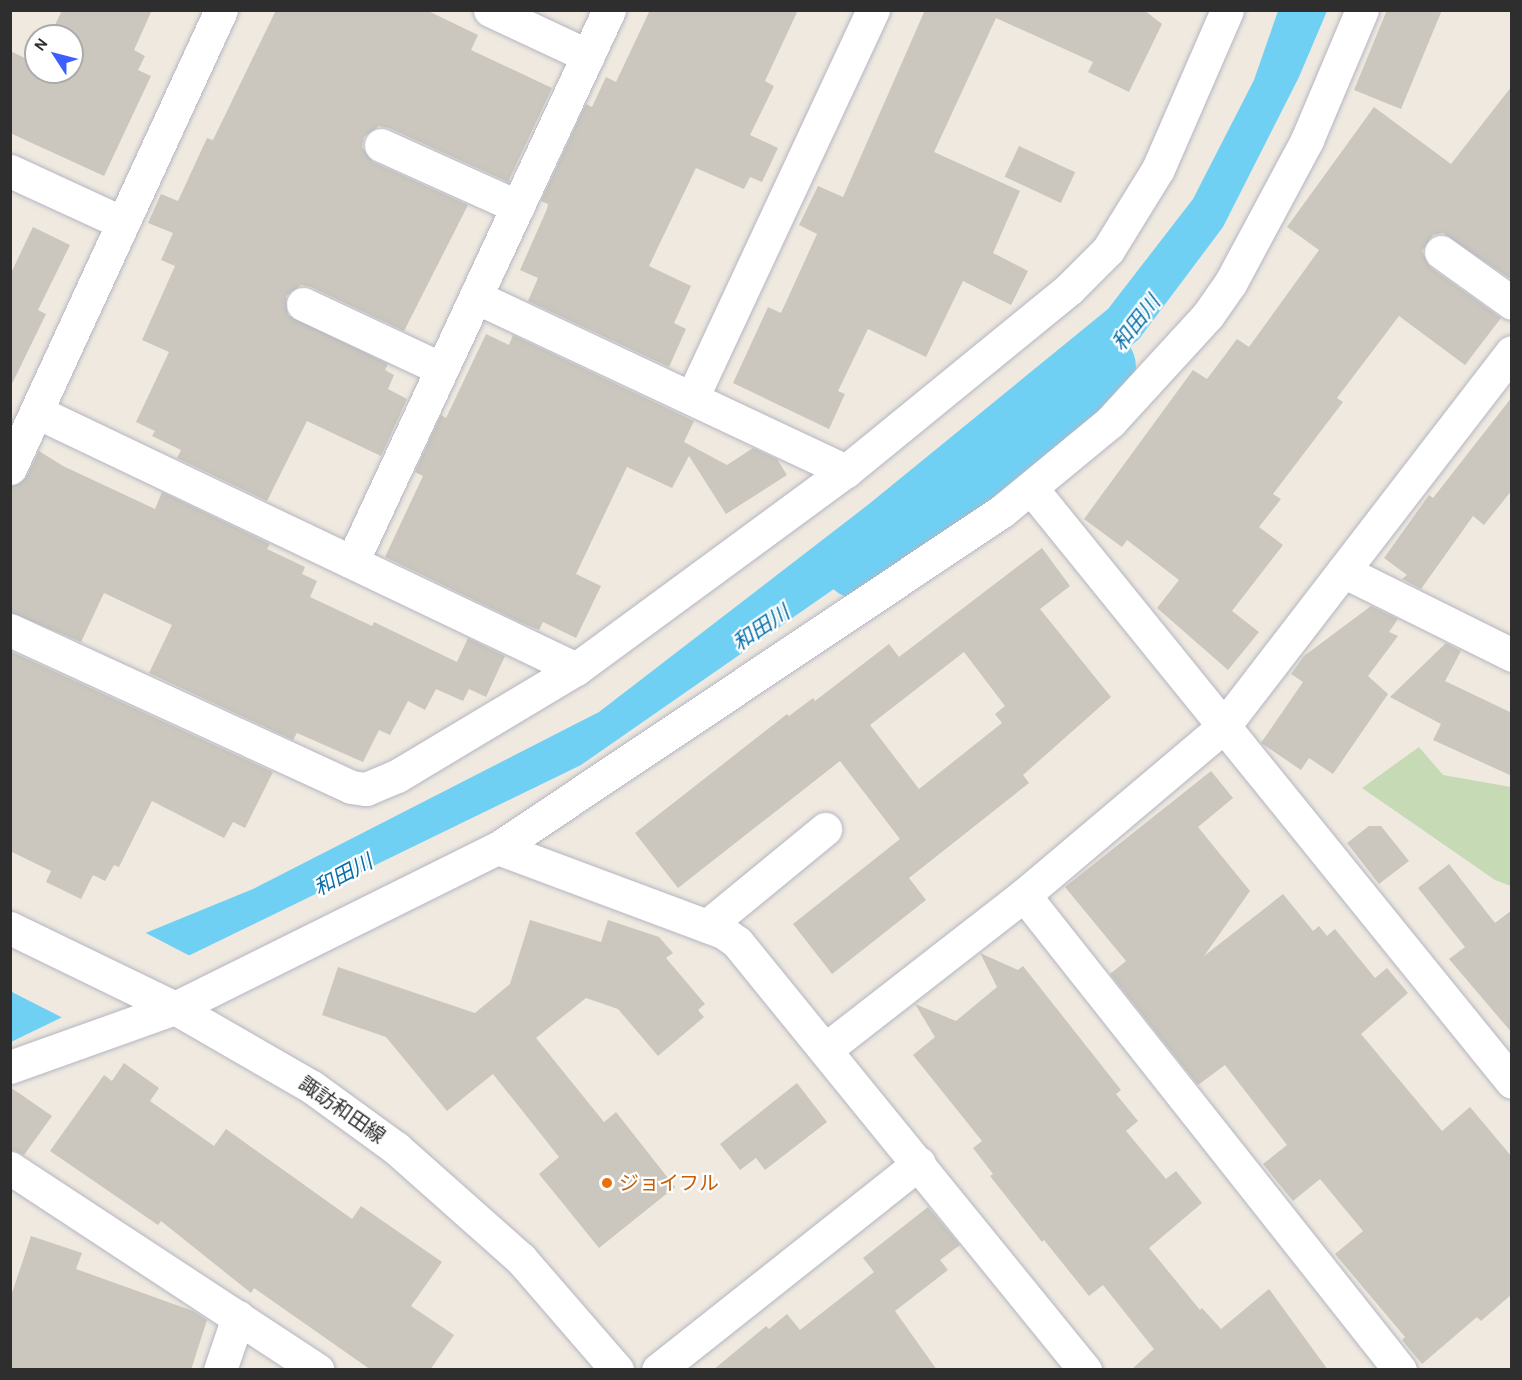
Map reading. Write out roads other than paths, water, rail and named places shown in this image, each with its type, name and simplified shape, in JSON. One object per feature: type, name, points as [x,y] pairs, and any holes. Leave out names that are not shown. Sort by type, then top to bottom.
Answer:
[{"type":"street","points":[[10,468],[121,222],[221,10]]},
{"type":"street","points":[[490,10],[588,56]]},
{"type":"street","points":[[352,562],[609,10]]},
{"type":"street","points":[[692,398],[873,10]]},
{"type":"street","points":[[10,630],[351,787],[366,789],[397,776],[576,669],[846,471],[1069,289],[1108,250],[1158,169],[1227,10]]},
{"type":"street","points":[[10,1067],[175,1008],[498,848],[1002,512],[1110,422],[1208,315],[1231,282],[1307,140],[1362,10]]},
{"type":"street","points":[[381,145],[518,207]]},
{"type":"street","points":[[10,171],[121,222]]},
{"type":"street","points":[[1440,252],[1512,303]]},
{"type":"street","points":[[476,297],[846,471]]},
{"type":"street","points":[[303,304],[442,369]]},
{"type":"street","points":[[826,1049],[1024,895],[1223,727],[1510,357]]},
{"type":"street","points":[[37,412],[576,669]]},
{"type":"street","points":[[1031,488],[1512,1082]]},
{"type":"street","points":[[1343,571],[1512,655]]},
{"type":"street","points":[[707,926],[825,829]]},
{"type":"street","points":[[498,848],[707,926],[737,942],[919,1163],[1084,1370]]},
{"type":"street","points":[[1024,895],[1400,1370]]},
{"type":"street","name":"諏訪和田線","points":[[24,934],[175,1008],[312,1087],[396,1148],[522,1259],[617,1370]]},
{"type":"street","points":[[658,1370],[919,1163]]},
{"type":"street","points":[[10,1168],[318,1370]]},
{"type":"street","points":[[220,1370],[238,1317]]},
{"type":"water","points":[[1278,11],[1327,11],[1299,77],[1223,227],[1139,339],[877,559],[581,765],[11,1042],[11,988],[253,889],[599,712],[869,504],[1108,309],[1193,199],[1254,80]]},
{"type":"waterway","name":"和田川","points":[[858,563],[974,482],[1100,366]]},
{"type":"place","name":"ジョイフル","points":[[607,1183]]}]
